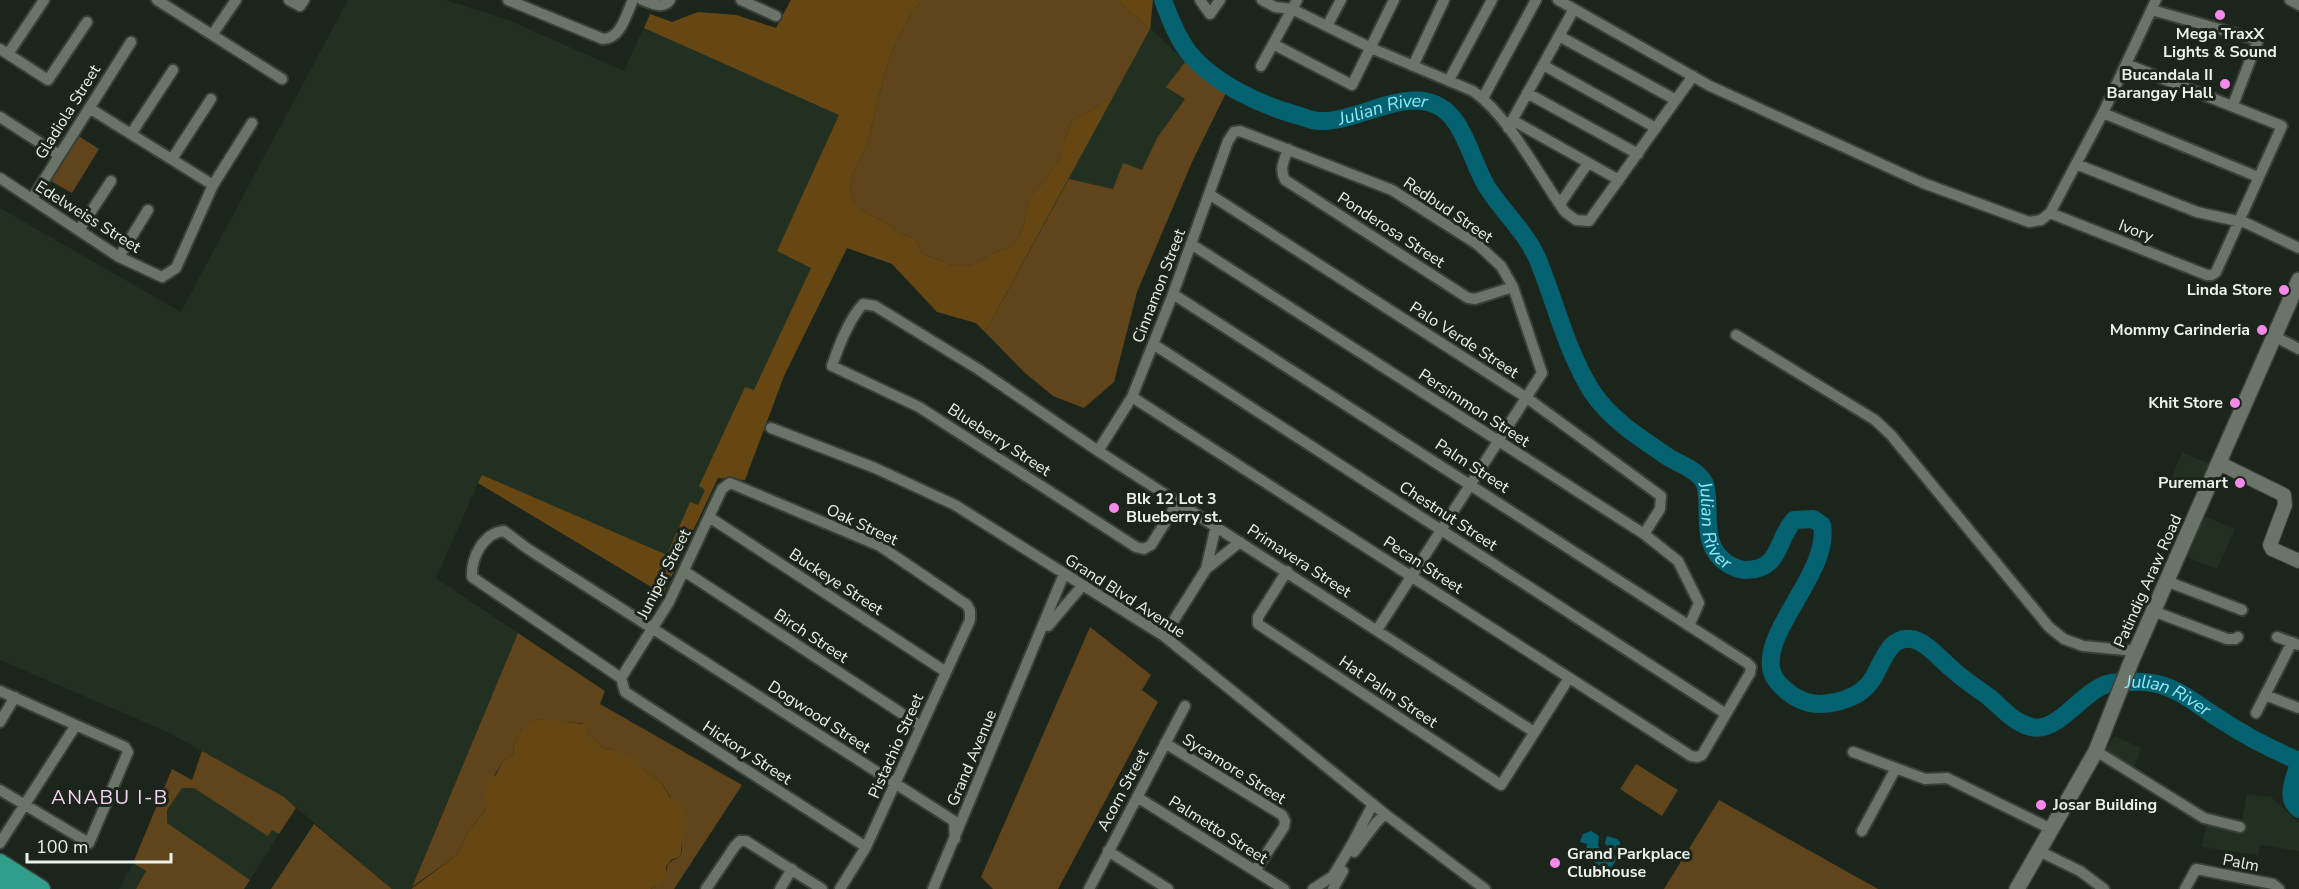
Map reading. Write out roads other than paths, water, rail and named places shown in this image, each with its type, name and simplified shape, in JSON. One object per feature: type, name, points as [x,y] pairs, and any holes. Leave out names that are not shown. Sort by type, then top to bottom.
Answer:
[{"type":"highway","points":[[0,863],[40,889]]},
{"type":"highway","points":[[0,879],[16,889]]},
{"type":"main road","name":"Patindig Araw Road","points":[[2017,889],[2096,751],[2153,611],[2299,280]]},
{"type":"street","points":[[44,0],[4,51],[48,80],[87,22]]},
{"type":"street","points":[[157,0],[282,79]]},
{"type":"street","points":[[212,35],[236,0]]},
{"type":"street","points":[[289,0],[300,6],[304,0]]},
{"type":"street","points":[[508,0],[603,39],[611,39],[616,35],[633,0]]},
{"type":"street","points":[[642,0],[660,6],[666,5],[670,0]]},
{"type":"street","points":[[741,0],[763,4],[776,16]]},
{"type":"street","points":[[1200,0],[1210,14],[1220,0]]},
{"type":"street","points":[[1262,0],[1275,7],[1294,5],[1327,26],[1371,48],[1449,80],[1484,98],[1510,124],[1560,204],[1576,220],[1589,220],[1693,76]]},
{"type":"street","points":[[1327,26],[1341,0]]},
{"type":"street","points":[[1273,44],[1352,85],[1394,0]]},
{"type":"street","points":[[1413,66],[1444,0]]},
{"type":"street","points":[[1449,80],[1492,0]]},
{"type":"street","points":[[1484,98],[1536,0]]},
{"type":"street","points":[[1558,0],[1710,86],[1862,156],[1977,204],[2029,222],[2041,220],[2050,213],[2103,113],[2154,5],[2258,40],[2233,105]]},
{"type":"street","points":[[2290,0],[2299,5]]},
{"type":"street","points":[[1261,66],[1294,5]]},
{"type":"street","points":[[1510,124],[1574,9]]},
{"type":"street","points":[[1559,36],[1676,100]]},
{"type":"street","name":"Gladiola Street","points":[[32,199],[131,42]]},
{"type":"street","points":[[2126,64],[2282,126],[2238,220]]},
{"type":"street","points":[[1543,65],[1656,128]]},
{"type":"street","points":[[131,134],[173,70]]},
{"type":"street","points":[[1527,93],[1638,154]]},
{"type":"street","points":[[172,159],[211,99]]},
{"type":"street","points":[[89,108],[213,185],[252,123]]},
{"type":"street","points":[[2103,113],[2258,177]]},
{"type":"street","points":[[0,117],[59,155]]},
{"type":"street","points":[[1510,124],[1618,180]]},
{"type":"street","name":"Redbud Street","points":[[1240,131],[1392,190],[1477,244],[1501,266],[1513,287],[1542,368],[1540,379],[1377,630]]},
{"type":"street","name":"Cinnamon Street","points":[[1098,451],[1132,397],[1173,294],[1228,141],[1234,132],[1240,131]]},
{"type":"street","name":"Ponderosa Street","points":[[1288,150],[1282,166],[1285,180],[1468,298],[1475,299],[1513,287]]},
{"type":"street","points":[[1560,204],[1588,163]]},
{"type":"street","points":[[2076,164],[2197,212],[2238,220],[2299,248]]},
{"type":"street","name":"Edelweiss Street","points":[[0,178],[119,257],[162,277],[176,268],[213,185]]},
{"type":"street","points":[[79,230],[111,181]]},
{"type":"street","name":"Palo Verde Street","points":[[1209,194],[1527,399],[1661,496],[1660,509],[1644,534]]},
{"type":"street","points":[[119,257],[148,210]]},
{"type":"street","name":"Ivory","points":[[2050,213],[2212,275],[2216,272],[2238,220]]},
{"type":"street","name":"Persimmon Street","points":[[1191,244],[1644,534],[1678,561],[1684,571],[1699,603],[1689,626]]},
{"type":"street","name":"Palm Street","points":[[1173,294],[1748,663],[1751,668],[1750,673],[1726,714]]},
{"type":"street","name":"Primavera Street","points":[[832,366],[855,313],[864,304],[875,306],[978,369],[1098,451],[1534,732]]},
{"type":"street","points":[[1736,335],[1875,420],[1891,435],[2036,612],[2064,639],[2083,646],[2134,656]]},
{"type":"street","points":[[2274,336],[2299,349]]},
{"type":"street","name":"Chestnut Street","points":[[1153,344],[1726,714]]},
{"type":"street","name":"Blueberry Street","points":[[832,366],[919,407],[1136,546],[1144,549],[1150,545],[1178,502]]},
{"type":"street","name":"Pecan Street","points":[[1132,397],[1691,756],[1702,755],[1726,714]]},
{"type":"street","name":"Grand Blvd Avenue","points":[[771,428],[875,468],[954,505],[1164,636],[1385,814],[1485,889]]},
{"type":"street","points":[[2219,463],[2284,495],[2285,505],[2270,545],[2272,549],[2299,561]]},
{"type":"street","name":"Juniper Street","points":[[621,678],[654,628],[684,571],[722,489],[730,483]]},
{"type":"street","name":"Oak Street","points":[[730,483],[880,546],[967,604],[970,610]]},
{"type":"street","name":"Buckeye Street","points":[[709,517],[946,672]]},
{"type":"street","points":[[1164,636],[1206,569],[1216,526]]},
{"type":"street","name":"Dogwood Street","points":[[621,678],[472,577],[471,565],[487,538],[496,532],[504,531],[528,549],[954,821],[954,839]]},
{"type":"street","points":[[1206,569],[1240,542]]},
{"type":"street","name":"Birch Street","points":[[684,571],[921,726]]},
{"type":"street","name":"Hat Palm Street","points":[[1287,571],[1258,617],[1258,624],[1501,785],[1534,732]]},
{"type":"street","name":"Grand Avenue","points":[[933,889],[1039,639],[1064,574]]},
{"type":"street","points":[[2166,581],[2241,610]]},
{"type":"street","name":"Grand Avenue","points":[[1039,639],[1056,614],[1082,586]]},
{"type":"street","name":"Pistachio Street","points":[[840,889],[866,847],[970,620],[970,610]]},
{"type":"street","points":[[2153,611],[2227,639],[2238,637]]},
{"type":"street","points":[[2256,713],[2296,644],[2277,637]]},
{"type":"street","name":"Hickory Street","points":[[621,678],[626,693],[866,847]]},
{"type":"street","points":[[1534,732],[1569,678]]},
{"type":"street","points":[[0,691],[125,747],[128,752],[92,841],[86,842],[0,790]]},
{"type":"street","points":[[2265,695],[2299,708]]},
{"type":"street","points":[[0,722],[15,697]]},
{"type":"street","name":"Acorn Street","points":[[1089,889],[1185,706]]},
{"type":"street","points":[[0,843],[76,725]]},
{"type":"street","name":"Sycamore Street","points":[[1165,743],[1282,815],[1285,821],[1284,827],[1255,872]]},
{"type":"street","points":[[2096,751],[2204,818],[2240,827]]},
{"type":"street","points":[[1853,752],[1925,779],[1947,778],[2051,829]]},
{"type":"street","points":[[1862,831],[1896,768]]},
{"type":"street","name":"Palmetto Street","points":[[1137,797],[1284,889]]},
{"type":"street","points":[[1334,889],[1373,804]]},
{"type":"street","points":[[1313,889],[1333,876],[1385,814]]},
{"type":"street","points":[[706,889],[740,841],[746,841],[822,889]]},
{"type":"street","points":[[1108,851],[1168,889]]},
{"type":"street","points":[[2039,851],[2080,871],[2104,889]]},
{"type":"street","points":[[780,889],[792,869]]},
{"type":"street","name":"Palm","points":[[2185,889],[2196,869],[2239,884],[2272,884],[2279,889]]},
{"type":"water","points":[[1591,831],[1599,836],[1598,846],[1603,852],[1617,856],[1611,868],[1602,867],[1589,859],[1586,853],[1587,844],[1580,842],[1583,834]]},
{"type":"water","points":[[1607,836],[1620,842],[1620,852],[1609,849],[1605,843]]},
{"type":"waterway","name":"Julian River","points":[[1163,0],[1181,41],[1200,64],[1226,84],[1270,106],[1319,121],[1337,120],[1392,104],[1411,101],[1428,102],[1443,109],[1462,132],[1487,187],[1533,250],[1576,362],[1593,393],[1600,403],[1628,428],[1668,457],[1693,471],[1704,482],[1709,534],[1714,550],[1720,558],[1739,569],[1757,569],[1772,559],[1794,520],[1813,519],[1822,525],[1822,543],[1816,562],[1785,620],[1771,656],[1774,676],[1780,685],[1792,695],[1809,703],[1818,704],[1846,699],[1862,691],[1868,685],[1890,648],[1903,639],[1911,639],[1927,647],[2014,719],[2031,727],[2041,727],[2060,719],[2097,688],[2107,684],[2145,682],[2158,684],[2180,693],[2241,732],[2299,761]]},
{"type":"waterway","points":[[2299,763],[2291,793],[2299,809]]},
{"type":"place","name":"Mega TraxX Lights & Sound","points":[[2220,15]]},
{"type":"place","name":"Bucandala II Barangay Hall","points":[[2225,84]]},
{"type":"place","name":"Linda Store","points":[[2284,290]]},
{"type":"place","name":"Mommy Carinderia","points":[[2262,330]]},
{"type":"place","name":"Khit Store","points":[[2235,403]]},
{"type":"place","name":"Puremart","points":[[2240,483]]},
{"type":"place","name":"Blk 12 Lot 3 Blueberry st.","points":[[1114,508]]},
{"type":"place","name":"Josar Building","points":[[2041,805]]},
{"type":"place","name":"Grand Parkplace Clubhouse","points":[[1555,863]]},
{"type":"district","name":"ANABU I-B","points":[[110,797]]}]
